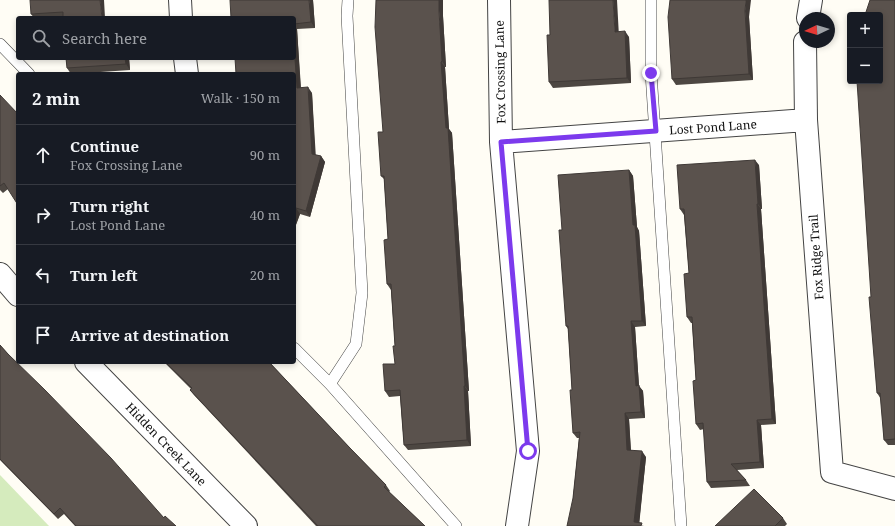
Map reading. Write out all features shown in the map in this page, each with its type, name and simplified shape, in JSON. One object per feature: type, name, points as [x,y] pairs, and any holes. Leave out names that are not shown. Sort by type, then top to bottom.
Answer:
[{"type":"street","points":[[180,0],[181,16]]},
{"type":"street","name":"Fox Crossing Lane","points":[[499,0],[501,142],[528,451],[517,526]]},
{"type":"street","points":[[809,12],[811,0]]},
{"type":"street","name":"Fox Ridge Trail","points":[[805,48],[806,120],[832,472],[895,489]]},
{"type":"street","points":[[185,60],[187,72]]},
{"type":"street","name":"Lost Pond Lane","points":[[501,142],[806,120]]},
{"type":"street","points":[[0,274],[16,293]]},
{"type":"street","name":"Hidden Creek Lane","points":[[96,366],[246,526]]},
{"type":"lane","points":[[330,384],[356,344],[362,293],[347,16],[348,0]]},
{"type":"lane","points":[[651,0],[651,73],[681,526]]},
{"type":"lane","points":[[0,44],[27,72]]},
{"type":"lane","points":[[296,350],[330,384],[456,526]]},
{"type":"green space","points":[[0,475],[49,526],[0,526]]},
{"type":"building","points":[[30,0],[100,0],[102,16],[63,16],[63,12],[31,14]]},
{"type":"building","points":[[230,0],[309,0],[311,22],[296,24],[296,16],[231,16]]},
{"type":"building","points":[[376,0],[439,0],[441,62],[446,128],[448,128],[465,386],[467,440],[404,445],[400,390],[385,391],[383,364],[395,364],[393,346],[395,346],[391,284],[387,284],[384,240],[388,239],[384,176],[381,176],[378,132],[383,132],[375,27]]},
{"type":"building","points":[[549,0],[613,0],[615,32],[625,31],[627,78],[549,82],[547,35],[550,35]]},
{"type":"building","points":[[670,0],[746,0],[745,11],[749,74],[672,79],[668,17]]},
{"type":"building","points":[[870,0],[895,0],[895,439],[884,440],[880,393],[877,393],[869,297],[871,297],[857,84],[883,84],[883,12],[866,12]]},
{"type":"building","points":[[66,60],[125,60],[126,64],[67,68]]},
{"type":"building","points":[[235,60],[295,60],[296,72],[236,72]]},
{"type":"building","points":[[296,74],[297,88],[308,87],[312,154],[321,156],[306,211],[296,208]]},
{"type":"building","points":[[0,95],[16,112],[16,202],[4,183],[0,186]]},
{"type":"building","points":[[755,160],[772,419],[757,420],[760,462],[731,464],[746,480],[707,482],[703,423],[696,424],[693,381],[696,380],[692,317],[687,317],[684,274],[689,273],[684,209],[680,209],[677,165]]},
{"type":"building","points":[[629,170],[633,225],[635,225],[642,321],[631,321],[636,386],[639,385],[641,412],[625,413],[627,450],[642,451],[634,522],[642,523],[641,526],[567,526],[573,498],[580,432],[573,433],[568,326],[566,326],[559,230],[562,230],[558,175]]},
{"type":"building","points":[[0,345],[16,362],[16,364],[18,364],[45,390],[111,458],[164,518],[165,516],[176,526],[76,526],[60,508],[54,514],[0,459]]},
{"type":"building","points":[[167,364],[271,364],[386,485],[384,487],[425,526],[318,526],[190,390],[192,388]]},
{"type":"building","points":[[754,489],[783,518],[775,526],[715,526]]},
{"type":"route","points":[[528,451],[501,142],[656,131],[651,73]]}]
